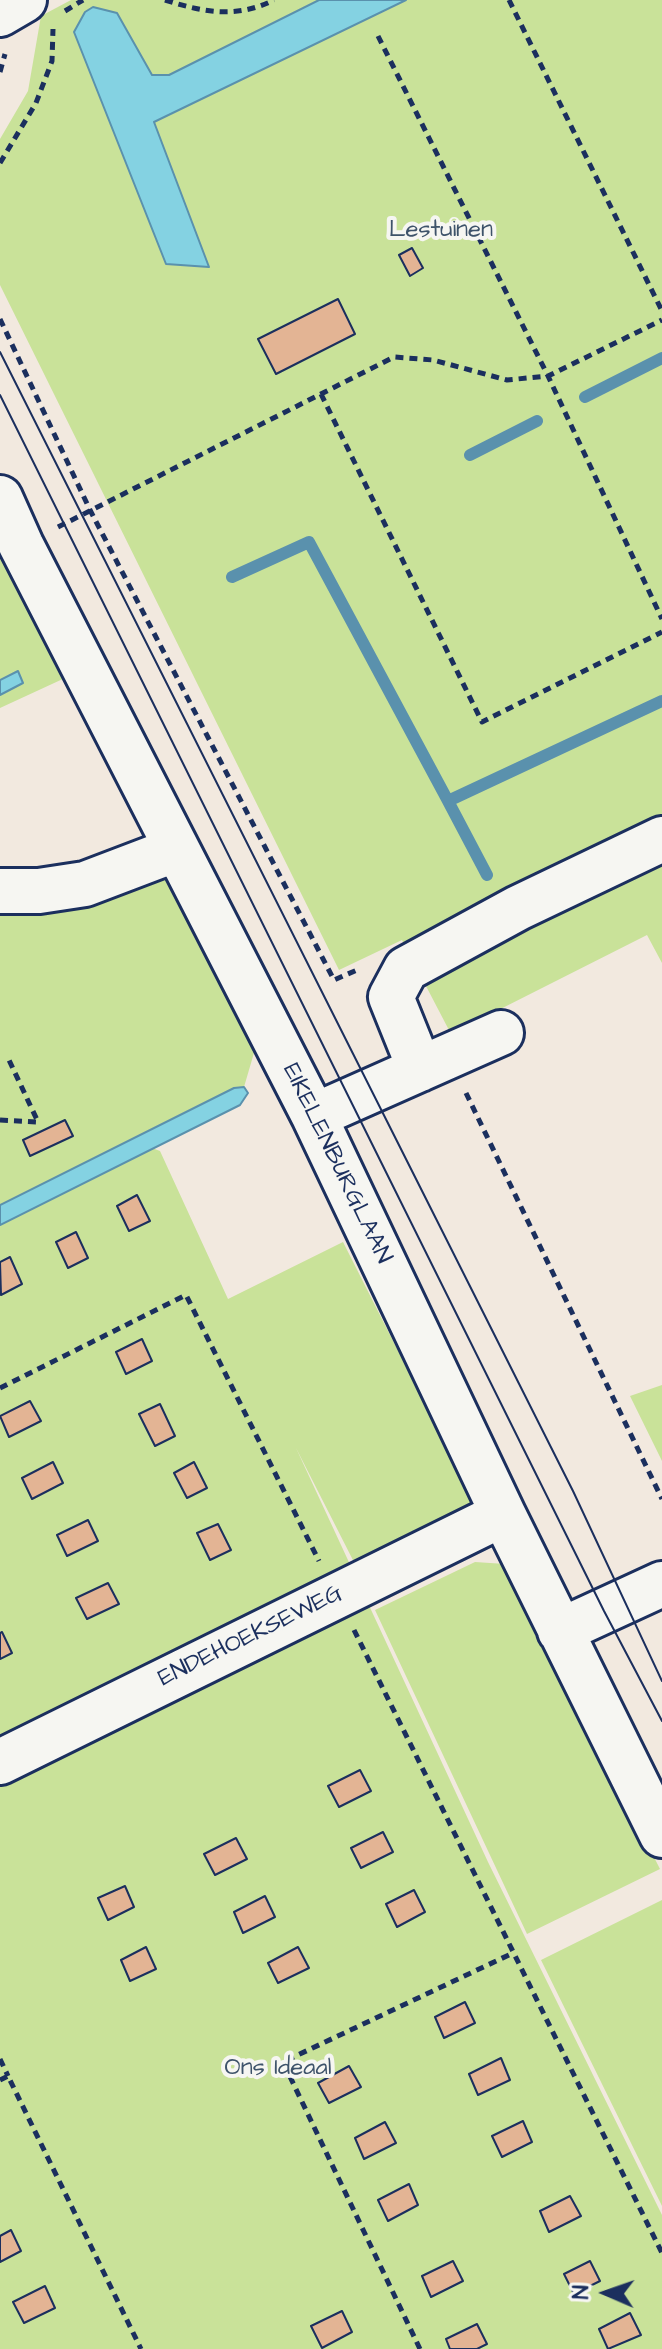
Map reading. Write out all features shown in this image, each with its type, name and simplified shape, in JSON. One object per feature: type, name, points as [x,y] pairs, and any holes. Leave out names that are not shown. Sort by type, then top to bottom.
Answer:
[{"type":"street","points":[[0,14],[24,0]]},
{"type":"street","name":"EIKELENBURGLAAN","points":[[0,498],[21,545],[314,1116],[503,1514],[662,1835]]},
{"type":"street","points":[[434,1062],[391,997],[406,969],[518,908],[662,839]]},
{"type":"street","points":[[0,891],[39,891],[85,884],[177,849]]},
{"type":"street","points":[[314,1116],[501,1033]]},
{"type":"street","name":"ENDEHOEKSEWEG","points":[[0,1762],[503,1514]]},
{"type":"street","points":[[560,1631],[662,1584]]},
{"type":"path","points":[[0,163],[36,103],[52,61],[53,30],[65,11],[83,0]]},
{"type":"path","points":[[165,0],[202,12],[254,10],[274,0]]},
{"type":"path","points":[[509,0],[662,311]]},
{"type":"path","points":[[378,36],[548,376],[662,619]]},
{"type":"path","points":[[0,319],[90,510],[334,980],[360,969]]},
{"type":"path","points":[[90,510],[394,357],[433,360],[507,380],[548,376],[662,320]]},
{"type":"path","points":[[321,394],[482,722],[662,632]]},
{"type":"path","points":[[0,1120],[38,1122],[9,1060]]},
{"type":"path","points":[[434,1062],[662,1499]]},
{"type":"path","points":[[0,1388],[186,1295],[662,2253]]},
{"type":"path","points":[[420,2349],[283,2062],[513,1953]]},
{"type":"path","points":[[0,2059],[141,2349]]},
{"type":"path","points":[[0,2080],[8,2076]]},
{"type":"green space","name":"Lestuinen","points":[[71,0],[319,0],[169,75],[152,75],[117,13],[93,7],[208,266],[154,122],[406,0],[662,0],[662,963],[647,935],[451,1034],[402,940],[339,970],[0,285],[0,139],[28,91],[41,16]]},
{"type":"green space","points":[[0,545],[65,678],[0,708],[0,695],[23,683],[18,672],[0,680]]},
{"type":"green space","points":[[168,870],[256,1046],[244,1087],[211,1099],[0,1205],[0,904]]},
{"type":"green space","name":"Ons Ideaal","points":[[152,1148],[160,1151],[228,1299],[343,1242],[474,1501],[458,1524],[359,1572],[296,1448],[488,1862],[662,2215],[662,2349],[0,2349],[0,1225]]},
{"type":"green space","points":[[662,1385],[662,1461],[630,1396]]},
{"type":"green space","points":[[475,1562],[505,1564],[660,1869],[527,1934],[375,1610]]},
{"type":"green space","points":[[662,1900],[662,2206],[541,1960]]},
{"type":"water","points":[[319,0],[406,0],[154,122],[209,267],[166,264],[74,32],[85,12],[93,7],[117,13],[152,75],[169,75]]},
{"type":"water","points":[[18,671],[23,683],[0,695],[0,680]]},
{"type":"water","points":[[244,1087],[248,1093],[240,1105],[0,1225],[0,1205],[234,1088]]},
{"type":"building","points":[[412,248],[423,268],[410,276],[399,255]]},
{"type":"building","points":[[338,299],[355,334],[276,374],[258,339]]},
{"type":"building","points":[[65,1120],[73,1136],[30,1156],[23,1140]]},
{"type":"building","points":[[137,1195],[150,1221],[129,1231],[117,1206]]},
{"type":"building","points":[[76,1232],[88,1258],[68,1268],[56,1242]]},
{"type":"building","points":[[10,1257],[22,1284],[1,1295],[0,1262]]},
{"type":"building","points":[[142,1339],[152,1361],[126,1374],[116,1352]]},
{"type":"building","points":[[30,1401],[41,1421],[9,1437],[0,1416]]},
{"type":"building","points":[[160,1404],[175,1436],[155,1446],[139,1414]]},
{"type":"building","points":[[53,1462],[63,1483],[32,1499],[22,1478]]},
{"type":"building","points":[[194,1462],[207,1488],[187,1498],[174,1473]]},
{"type":"building","points":[[88,1520],[98,1541],[67,1556],[57,1535]]},
{"type":"building","points":[[218,1524],[231,1550],[210,1560],[197,1533]]},
{"type":"building","points":[[108,1583],[119,1604],[87,1619],[76,1598]]},
{"type":"building","points":[[0,1633],[12,1653],[0,1659]]},
{"type":"building","points":[[360,1770],[371,1791],[339,1807],[328,1786]]},
{"type":"building","points":[[383,1832],[393,1852],[361,1868],[351,1848]]},
{"type":"building","points":[[236,1838],[247,1859],[215,1875],[204,1854]]},
{"type":"building","points":[[125,1886],[134,1907],[108,1920],[98,1898]]},
{"type":"building","points":[[414,1890],[425,1912],[397,1927],[386,1904]]},
{"type":"building","points":[[265,1896],[275,1917],[243,1933],[234,1912]]},
{"type":"building","points":[[146,1947],[156,1969],[130,1981],[121,1960]]},
{"type":"building","points":[[298,1947],[309,1968],[278,1983],[268,1963]]},
{"type":"building","points":[[465,2002],[475,2023],[444,2038],[435,2017]]},
{"type":"building","points":[[501,2058],[510,2080],[478,2095],[469,2074]]},
{"type":"building","points":[[349,2066],[361,2087],[329,2103],[318,2083]]},
{"type":"building","points":[[523,2121],[532,2142],[502,2157],[492,2136]]},
{"type":"building","points":[[385,2122],[396,2143],[364,2159],[355,2138]]},
{"type":"building","points":[[409,2184],[418,2205],[388,2221],[378,2200]]},
{"type":"building","points":[[570,2196],[581,2216],[549,2232],[540,2211]]},
{"type":"building","points":[[11,2230],[21,2251],[0,2262],[0,2236]]},
{"type":"building","points":[[453,2261],[463,2281],[431,2297],[422,2276]]},
{"type":"building","points":[[590,2261],[600,2281],[574,2294],[564,2274]]},
{"type":"building","points":[[45,2286],[55,2308],[24,2323],[13,2302]]},
{"type":"building","points":[[342,2311],[352,2332],[322,2348],[311,2326]]},
{"type":"building","points":[[630,2313],[641,2335],[608,2349],[599,2329]]},
{"type":"building","points":[[477,2324],[487,2344],[477,2349],[450,2349],[446,2339]]},
{"type":"waterway","points":[[585,397],[662,358]]},
{"type":"waterway","points":[[470,455],[537,421]]},
{"type":"waterway","points":[[232,577],[309,542],[448,801],[662,701]]},
{"type":"waterway","points":[[448,801],[487,875]]},
{"type":"tram line","points":[[0,352],[573,1491],[662,1681]]},
{"type":"tram line","points":[[0,395],[604,1611],[662,1721]]}]
